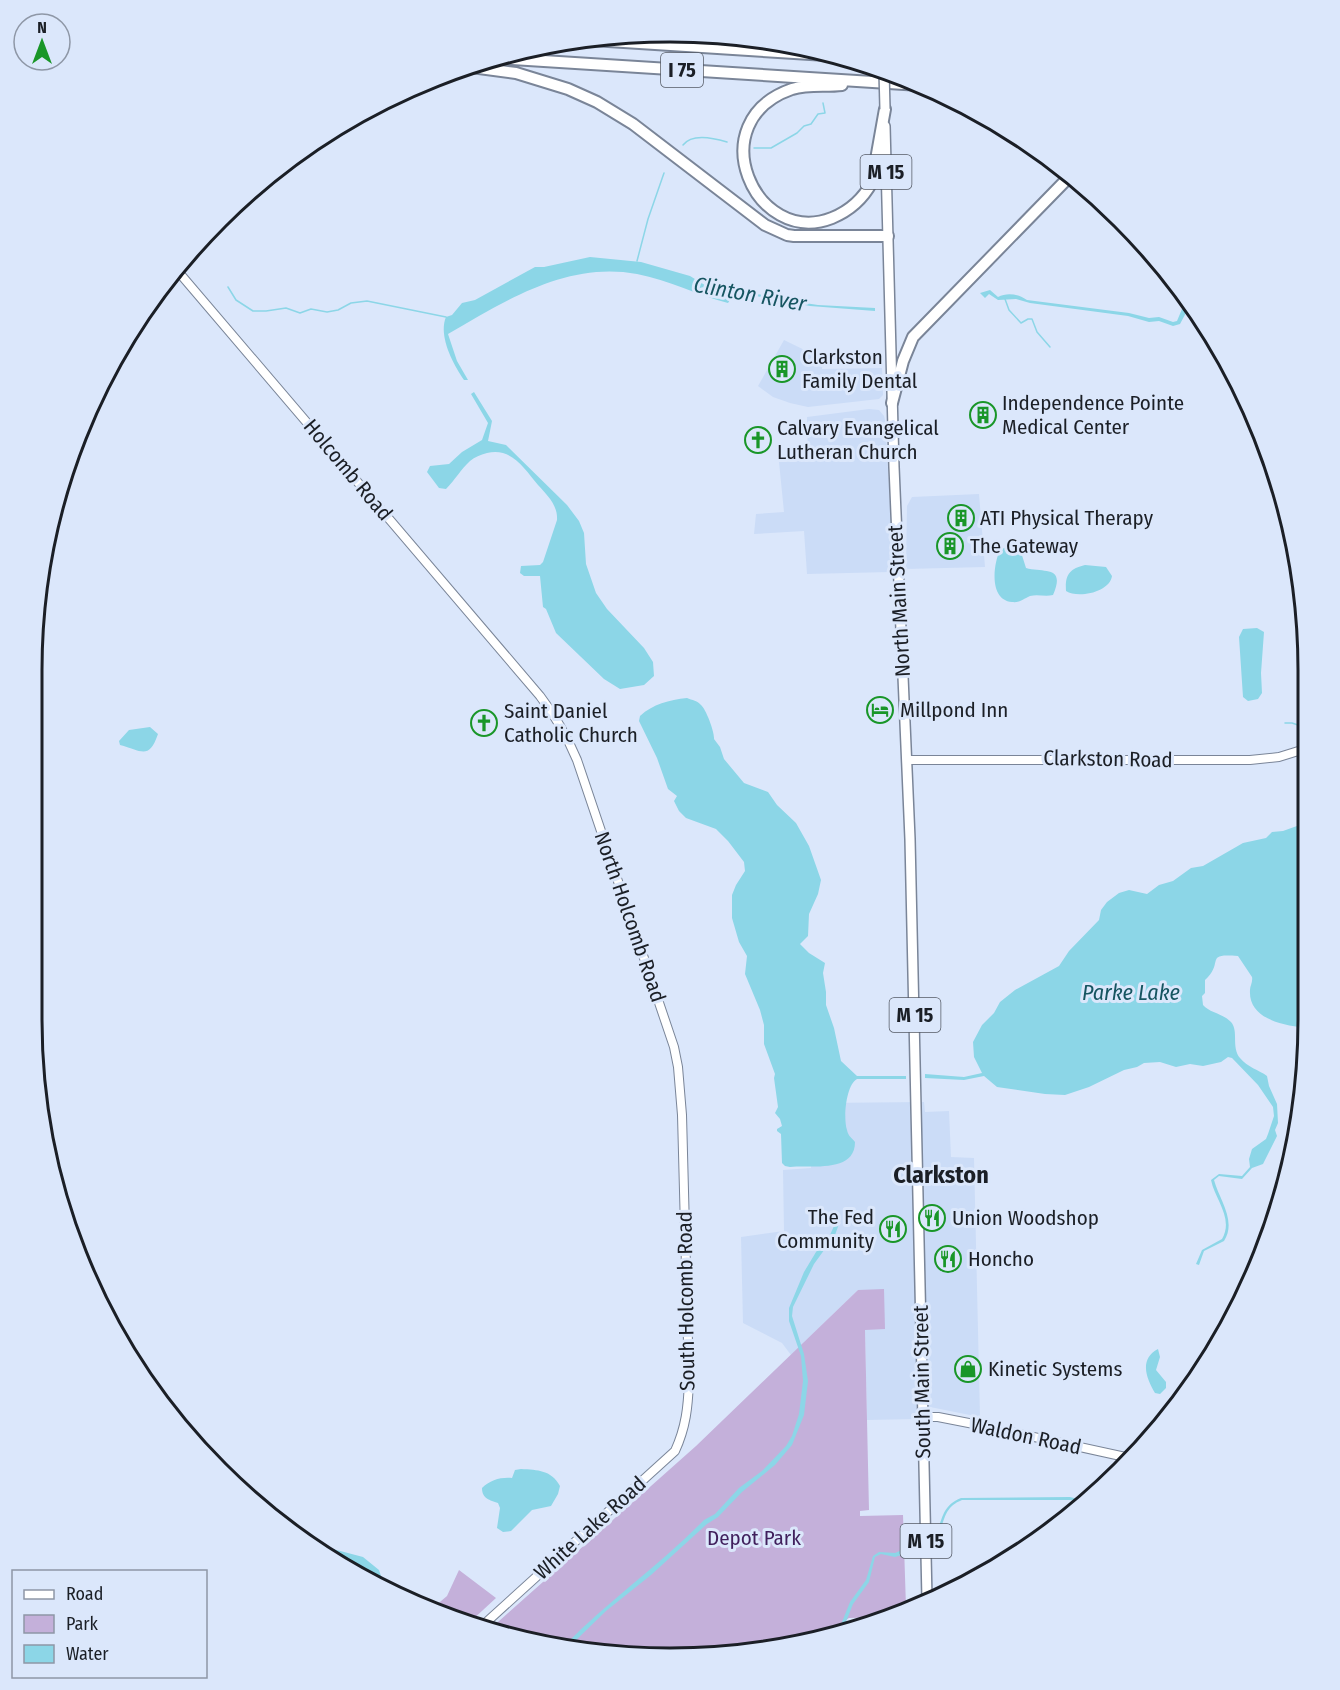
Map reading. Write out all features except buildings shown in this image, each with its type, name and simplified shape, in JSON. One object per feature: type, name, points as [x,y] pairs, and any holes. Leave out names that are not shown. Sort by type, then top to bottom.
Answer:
[{"type":"highway","name":"I 75","points":[[637,43],[782,52]]},
{"type":"highway","name":"I 75","points":[[522,60],[892,83]]},
{"type":"highway","points":[[487,69],[516,73],[568,89],[614,111],[765,225],[787,235],[888,236]]},
{"type":"highway","points":[[867,81],[836,86],[802,87],[783,93],[766,103],[748,126],[743,148],[743,163],[751,185],[770,208],[788,218],[811,222],[824,221],[847,211],[867,192],[872,182],[885,109]]},
{"type":"highway","points":[[892,403],[903,361],[913,337],[1064,182]]},
{"type":"main road","name":"M 15","points":[[884,80],[885,109]]},
{"type":"main road","name":"North Main Street","points":[[885,109],[892,403],[907,760],[916,1077],[916,1166]]},
{"type":"main road","name":"South Main Street","points":[[916,1166],[927,1592]]},
{"type":"street","name":"Holcomb Road","points":[[182,276],[519,672]]},
{"type":"street","name":"North Holcomb Road","points":[[519,672],[557,718],[569,742],[663,1012],[678,1067],[682,1115],[683,1180]]},
{"type":"street","name":"Clarkston Road","points":[[907,760],[1250,760],[1279,757],[1298,751]]},
{"type":"street","name":"South Holcomb Road","points":[[683,1180],[689,1381],[687,1421]]},
{"type":"street","name":"Waldon Road","points":[[922,1417],[938,1417],[984,1426],[1121,1456]]},
{"type":"street","name":"White Lake Road","points":[[488,1621],[675,1451],[687,1421]]},
{"type":"shaded area","points":[[784,340],[823,359],[822,369],[882,368],[883,395],[879,399],[808,407],[773,397],[758,386]]},
{"type":"shaded area","points":[[869,409],[879,410],[885,420],[891,521],[890,572],[807,574],[804,531],[754,534],[756,514],[784,512],[779,462],[808,460],[807,417]]},
{"type":"shaded area","points":[[979,494],[985,567],[906,569],[907,506],[912,497]]},
{"type":"shaded area","points":[[924,1102],[925,1112],[949,1111],[951,1157],[974,1158],[980,1417],[930,1407],[916,1419],[867,1420],[865,1330],[858,1290],[791,1355],[782,1343],[743,1323],[741,1237],[784,1231],[783,1170],[811,1168],[811,1134],[821,1103]]},
{"type":"green space","name":"Depot Park","points":[[884,1289],[885,1329],[865,1330],[869,1510],[860,1511],[860,1516],[903,1515],[906,1602],[864,1618],[849,1618],[842,1624],[833,1627],[752,1643],[711,1647],[629,1647],[588,1643],[496,1624],[696,1446],[858,1290]]},
{"type":"green space","points":[[459,1570],[496,1598],[475,1617],[438,1603],[447,1596]]},
{"type":"water","name":"Clinton River","points":[[590,257],[641,262],[690,276],[708,287],[726,290],[733,288],[778,299],[818,305],[875,308],[875,311],[810,306],[735,292],[728,303],[637,274],[611,271],[586,273],[561,279],[514,297],[448,334],[457,361],[468,380],[464,380],[451,358],[445,341],[446,317],[452,315],[462,303],[475,300],[535,267]]},
{"type":"water","points":[[990,290],[998,297],[1013,294],[1027,300],[1129,313],[1149,318],[1159,317],[1173,322],[1177,321],[1183,308],[1186,313],[1180,324],[1173,326],[1159,321],[1149,322],[1128,316],[1030,303],[1016,299],[998,300],[989,294],[985,298],[980,293]]},
{"type":"water","points":[[474,392],[492,421],[488,441],[506,445],[567,505],[579,521],[584,533],[586,564],[596,593],[607,609],[644,648],[653,662],[654,676],[644,685],[620,689],[604,679],[556,633],[543,607],[540,576],[524,576],[520,573],[521,566],[540,565],[543,562],[557,515],[551,501],[516,460],[496,452],[476,457],[464,467],[446,489],[439,488],[427,472],[430,466],[449,464],[462,452],[482,440],[488,423],[471,394]]},
{"type":"water","points":[[1010,545],[1020,549],[1026,568],[1051,572],[1055,575],[1057,579],[1053,595],[1030,596],[1012,602],[999,595],[995,581],[996,564],[1000,550]]},
{"type":"water","points":[[1085,565],[1106,567],[1112,576],[1110,582],[1100,590],[1085,594],[1066,591],[1069,574],[1075,568]]},
{"type":"water","points":[[1257,628],[1264,632],[1262,693],[1258,699],[1248,701],[1243,697],[1239,637],[1243,629]]},
{"type":"water","points":[[687,698],[698,702],[703,707],[724,759],[744,783],[768,792],[777,805],[796,823],[809,846],[821,880],[818,894],[809,914],[808,936],[800,944],[825,963],[823,973],[826,1005],[841,1061],[857,1076],[906,1076],[906,1079],[857,1079],[853,1082],[846,1102],[845,1118],[849,1135],[855,1142],[853,1152],[848,1159],[840,1163],[790,1167],[782,1163],[781,1134],[777,1129],[782,1126],[775,1113],[778,1107],[775,1074],[764,1044],[764,1025],[760,1010],[745,974],[747,956],[739,942],[732,918],[732,895],[745,871],[744,862],[716,829],[686,818],[679,811],[674,801],[677,796],[668,789],[657,758],[639,721],[640,716],[656,706],[668,701]]},
{"type":"water","points":[[150,727],[158,734],[148,750],[139,751],[120,745],[119,741],[129,730]]},
{"type":"water","name":"Parke Lake","points":[[1298,826],[1298,1026],[1270,1020],[1255,1008],[1250,990],[1252,977],[1238,956],[1227,955],[1217,958],[1211,974],[1205,980],[1205,993],[1202,996],[1203,1005],[1231,1022],[1235,1030],[1237,1054],[1240,1058],[1267,1076],[1277,1104],[1278,1123],[1275,1130],[1277,1136],[1263,1164],[1252,1168],[1242,1179],[1219,1176],[1214,1180],[1226,1210],[1228,1233],[1224,1241],[1204,1251],[1199,1265],[1196,1264],[1202,1250],[1222,1239],[1226,1224],[1211,1180],[1219,1174],[1242,1176],[1250,1167],[1249,1159],[1252,1149],[1266,1139],[1274,1116],[1273,1107],[1258,1085],[1232,1058],[1228,1057],[1221,1062],[1203,1066],[1190,1064],[1176,1067],[1160,1062],[1144,1063],[1065,1095],[997,1087],[984,1076],[964,1080],[925,1078],[925,1074],[964,1077],[982,1073],[974,1057],[973,1042],[982,1025],[994,1013],[1000,1002],[1015,990],[1059,966],[1069,951],[1099,920],[1101,910],[1107,902],[1119,893],[1129,890],[1147,894],[1159,885],[1173,881],[1191,868],[1203,866],[1243,843],[1266,838],[1272,832]]},
{"type":"water","points":[[838,1217],[839,1224],[835,1235],[814,1264],[793,1307],[792,1316],[804,1354],[808,1381],[804,1415],[792,1445],[775,1465],[742,1492],[718,1517],[606,1611],[575,1641],[570,1640],[704,1520],[715,1514],[739,1488],[762,1471],[786,1446],[799,1414],[803,1381],[801,1356],[789,1321],[789,1308],[804,1272],[830,1235]]},
{"type":"water","points":[[1158,1349],[1160,1357],[1156,1370],[1166,1382],[1166,1388],[1160,1394],[1155,1393],[1146,1369],[1148,1358]]},
{"type":"water","points":[[515,1470],[548,1474],[560,1486],[558,1494],[551,1506],[532,1510],[511,1531],[503,1532],[497,1528],[500,1508],[498,1503],[485,1497],[482,1488],[496,1480],[512,1478]]},
{"type":"water","points":[[961,1498],[1076,1498],[1074,1500],[962,1500],[950,1508],[932,1543],[931,1539],[948,1507]]},
{"type":"water","points":[[909,1547],[917,1547],[917,1550],[895,1557],[881,1554],[875,1557],[869,1582],[853,1604],[845,1623],[841,1625],[850,1602],[866,1580],[873,1556],[879,1552],[895,1553]]},
{"type":"water","points":[[332,1549],[363,1557],[379,1570],[381,1577]]},
{"type":"waterway","points":[[754,148],[771,148],[797,133],[804,126],[811,124],[818,114],[825,113],[823,103]]},
{"type":"waterway","points":[[683,145],[697,138],[727,142]]},
{"type":"waterway","points":[[637,261],[648,219],[664,173]]},
{"type":"waterway","points":[[228,287],[236,300],[253,311],[286,308],[300,313],[311,309],[327,312],[338,310],[351,303],[367,301],[446,317]]},
{"type":"waterway","points":[[1005,299],[1009,310],[1021,323],[1032,319],[1037,332],[1050,347]]},
{"type":"waterway","points":[[1285,723],[1298,725]]},
{"type":"place","name":"Clarkston Family Dental","points":[[782,369]]},
{"type":"place","name":"Independence Pointe Medical Center","points":[[983,415]]},
{"type":"place","name":"Calvary Evangelical Lutheran Church","points":[[758,440]]},
{"type":"place","name":"ATI Physical Therapy","points":[[961,518]]},
{"type":"place","name":"The Gateway","points":[[950,546]]},
{"type":"place","name":"Millpond Inn","points":[[880,710]]},
{"type":"place","name":"Saint Daniel Catholic Church","points":[[484,723]]},
{"type":"place","name":"Union Woodshop","points":[[932,1218]]},
{"type":"place","name":"The Fed Community","points":[[893,1229]]},
{"type":"place","name":"Honcho","points":[[948,1259]]},
{"type":"place","name":"Kinetic Systems","points":[[968,1369]]},
{"type":"district","name":"Clarkston","points":[[941,1175]]}]
